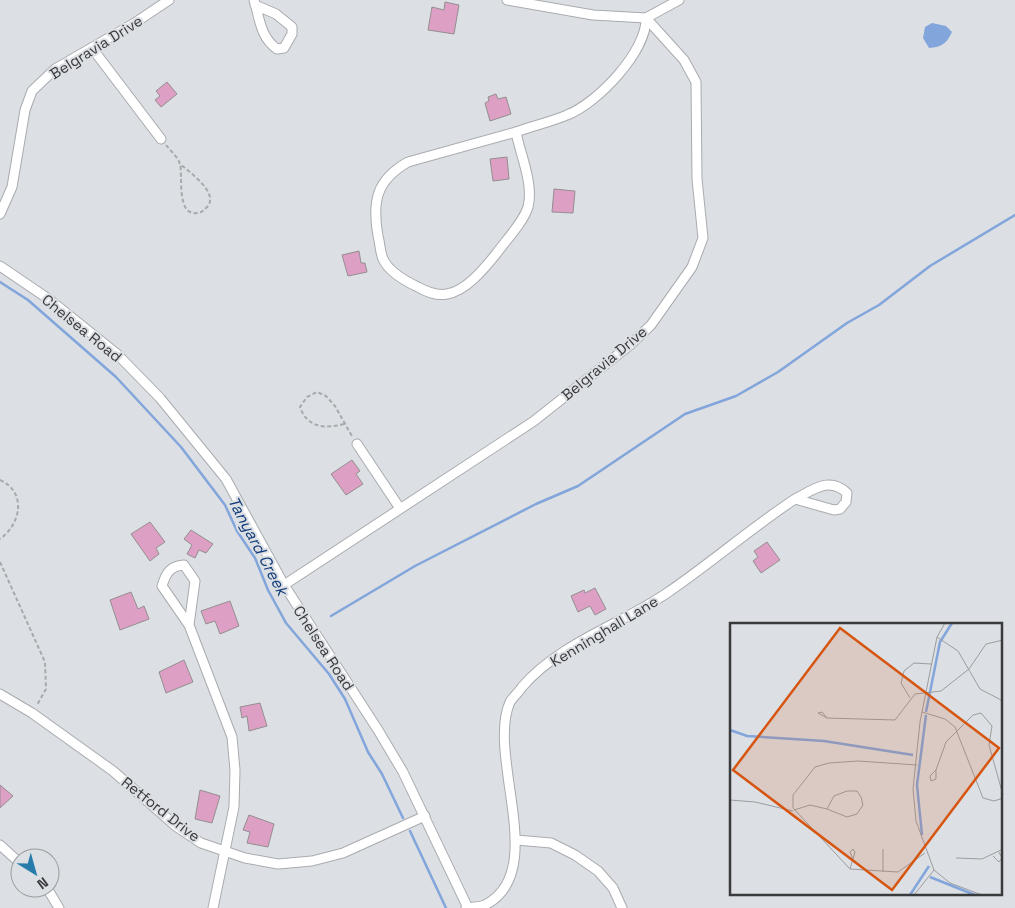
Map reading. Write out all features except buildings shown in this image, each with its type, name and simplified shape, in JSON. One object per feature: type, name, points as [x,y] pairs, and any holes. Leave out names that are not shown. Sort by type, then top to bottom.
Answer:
[{"type":"street","name":"Belgravia Drive","points":[[0,214],[12,187],[25,110],[32,92],[55,69],[169,0]]},
{"type":"street","points":[[507,0],[593,14],[646,18],[679,0]]},
{"type":"street","points":[[254,3],[276,14],[292,27],[292,34],[284,48],[277,49],[268,43],[261,29],[254,3]]},
{"type":"street","name":"Belgravia Drive","points":[[284,585],[399,507],[512,437],[630,345],[651,325],[692,268],[703,238],[698,179],[696,82],[684,60],[646,18]]},
{"type":"street","points":[[516,132],[529,185],[528,207],[487,265],[463,287],[447,294],[430,294],[392,272],[382,258],[376,225],[376,202],[384,180],[393,170],[408,162],[516,132],[568,115],[597,96],[622,70],[646,30],[646,18]]},
{"type":"street","points":[[92,48],[161,139]]},
{"type":"street","name":"Chelsea Road","points":[[0,266],[50,300],[117,354],[160,398],[226,479],[284,585],[378,730],[425,816],[467,908]]},
{"type":"street","points":[[357,444],[399,507]]},
{"type":"street","name":"Kenninghall Lane","points":[[467,908],[484,905],[500,892],[512,870],[516,840],[504,731],[510,701],[528,681],[554,659],[599,630],[643,610],[764,519],[795,499],[830,484],[839,485],[847,492],[846,502],[840,509],[834,510],[795,499]]},
{"type":"street","points":[[189,625],[195,581],[184,565],[176,566],[168,570],[162,586],[189,625],[232,737],[235,770],[234,807],[223,849],[213,908]]},
{"type":"street","name":"Retford Drive","points":[[0,694],[32,713],[113,771],[177,827],[201,843],[245,858],[278,864],[312,861],[342,854],[425,816]]},
{"type":"street","points":[[516,840],[551,843],[574,855],[598,871],[613,888],[622,908]]},
{"type":"street","points":[[0,845],[10,854]]},
{"type":"path","points":[[161,139],[180,163],[205,187],[210,196],[210,204],[203,212],[196,214],[185,206],[182,198],[180,163]]},
{"type":"path","points":[[344,424],[323,427],[311,424],[303,416],[300,407],[307,397],[318,392],[326,396],[357,444]]},
{"type":"path","points":[[0,480],[9,484],[16,493],[18,518],[10,532],[0,539]]},
{"type":"path","points":[[0,562],[45,662],[46,689],[32,713]]},
{"type":"water","points":[[932,23],[946,26],[952,32],[944,44],[929,48],[923,38],[925,27]]},
{"type":"waterway","points":[[331,616],[415,566],[536,504],[578,486],[685,414],[736,396],[778,372],[847,323],[879,305],[930,266],[1015,215]]},
{"type":"waterway","name":"Tanyard Creek","points":[[0,282],[28,300],[116,377],[181,447],[225,505],[237,531],[255,558],[268,590],[286,623],[329,674],[345,699],[368,752],[382,774],[403,818]]},
{"type":"waterway","name":"Tanyard Creek","points":[[410,831],[446,908]]}]
